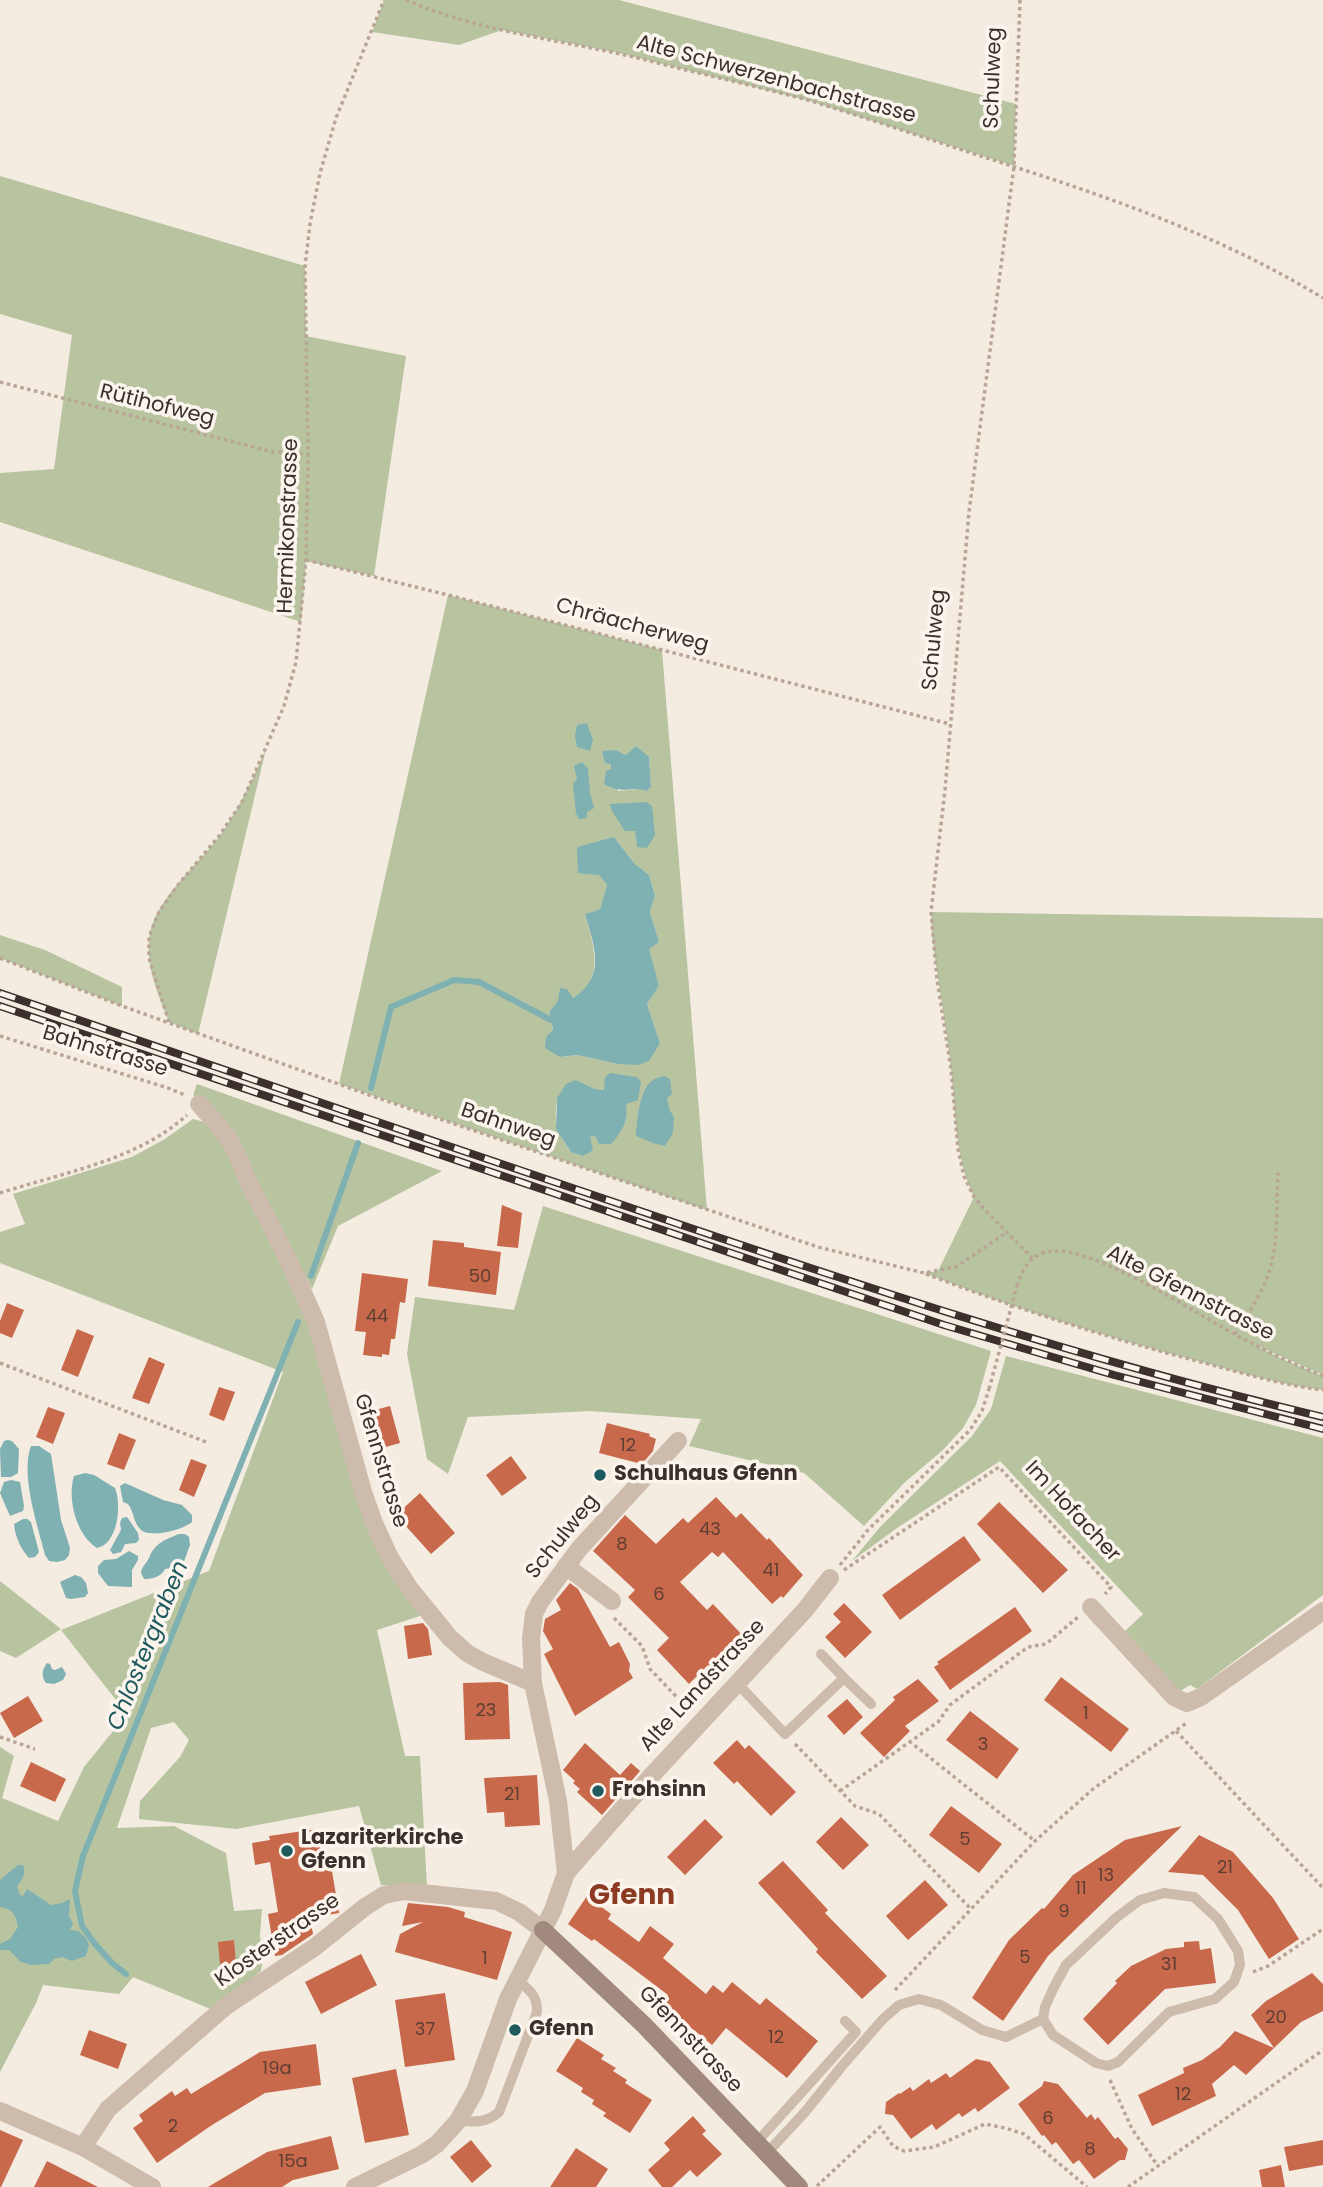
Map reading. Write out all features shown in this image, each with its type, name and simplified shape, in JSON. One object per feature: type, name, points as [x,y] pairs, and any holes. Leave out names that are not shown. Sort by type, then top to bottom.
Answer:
[{"type":"street","name":"Gfennstrasse","points":[[199,1104],[233,1147],[307,1300],[316,1322],[373,1523],[390,1558],[429,1614],[458,1646],[498,1670],[533,1683]]},
{"type":"street","name":"Schulweg","points":[[533,1683],[531,1638],[534,1614],[540,1602],[579,1549],[678,1441]]},
{"type":"street","points":[[566,1566],[612,1601]]},
{"type":"street","name":"Alte Landstrasse","points":[[355,2187],[421,2155],[443,2138],[458,2121],[468,2108],[517,1980],[553,1910],[566,1873],[805,1610],[830,1578]]},
{"type":"street","points":[[1091,1607],[1174,1697],[1187,1703],[1201,1698],[1323,1611]]},
{"type":"street","points":[[533,1683],[558,1801],[566,1873]]},
{"type":"street","name":"Klosterstrasse","points":[[83,2147],[108,2109],[226,2006],[315,1947],[384,1895],[404,1891],[496,1901],[519,1912],[543,1930]]},
{"type":"street","name":"Gfennstrasse","points":[[543,1930],[644,2025],[799,2187]]},
{"type":"street","points":[[0,2111],[83,2147],[152,2187]]},
{"type":"lane","points":[[821,1654],[870,1704]]},
{"type":"lane","points":[[737,1684],[785,1734],[844,1678]]},
{"type":"lane","points":[[1164,1893],[1194,1898],[1218,1919],[1238,1951],[1239,1969],[1234,1982],[1215,1999],[1169,2012],[1118,2062],[1108,2066],[1096,2063],[1053,2035],[1043,2019],[1045,2007],[1066,1965],[1117,1917],[1140,1900],[1164,1893]]},
{"type":"lane","points":[[458,2121],[477,2122],[499,2112],[537,2012],[533,1994],[517,1980]]},
{"type":"lane","points":[[762,2148],[805,2112],[883,2019],[899,2005],[919,1999],[941,2006],[982,2030],[1006,2037],[1043,2019]]},
{"type":"lane","points":[[762,2148],[856,2032],[845,2021]]},
{"type":"path","name":"Hermikonstrasse","points":[[169,1022],[149,958],[149,937],[159,912],[177,885],[219,836],[242,802],[284,706],[296,662],[306,560],[308,454],[305,266],[310,224],[320,173],[336,118],[384,0]]},
{"type":"path","name":"Alte Schwerzenbachstrasse","points":[[406,0],[432,12],[502,30],[619,53],[810,101],[1014,166],[1099,194],[1188,228],[1258,260],[1323,298]]},
{"type":"path","name":"Schulweg","points":[[1020,0],[1014,166],[969,512],[931,912],[951,1069],[958,1149],[964,1176],[974,1197],[1032,1258]]},
{"type":"path","name":"Rütihofweg","points":[[0,382],[273,452],[308,454]]},
{"type":"path","name":"Chräacherweg","points":[[306,560],[950,724]]},
{"type":"path","name":"Bahnweg","points":[[0,958],[122,1006],[372,1096],[818,1247],[924,1273],[957,1267],[1007,1232]]},
{"type":"path","name":"Bahnstrasse","points":[[0,1036],[168,1088],[199,1104]]},
{"type":"path","points":[[0,1193],[129,1153],[157,1137],[199,1104]]},
{"type":"path","points":[[1234,1334],[1260,1293],[1270,1271],[1275,1239],[1278,1173]]},
{"type":"path","name":"Alte Gfennstrasse","points":[[1032,1258],[1052,1251],[1067,1252],[1091,1260],[1142,1283],[1282,1359],[1323,1376]]},
{"type":"path","points":[[830,1578],[868,1530],[970,1430],[982,1411],[1017,1286],[1025,1265],[1032,1258]]},
{"type":"path","points":[[924,1273],[996,1301],[1164,1352],[1323,1390]]},
{"type":"path","points":[[0,1363],[209,1443]]},
{"type":"path","name":"Im Hofacher","points":[[830,1578],[999,1467],[1111,1587],[1091,1607]]},
{"type":"path","points":[[612,1601],[604,1609],[642,1646],[650,1669],[701,1723]]},
{"type":"path","points":[[841,1791],[938,1722],[950,1705],[1017,1655],[1028,1647],[1046,1644],[1091,1607]]},
{"type":"path","points":[[895,1991],[1035,1841],[1093,1790],[1176,1731],[1323,1888]]},
{"type":"path","points":[[785,1734],[855,1806],[878,1814],[970,1908]]},
{"type":"path","points":[[0,1737],[35,1749]]},
{"type":"path","points":[[909,1741],[1035,1841]]},
{"type":"path","points":[[1239,1969],[1252,1973],[1268,1966],[1323,1929]]},
{"type":"path","points":[[1128,2187],[1323,2050]]},
{"type":"path","points":[[1108,2066],[1109,2076],[1132,2129],[1158,2166]]},
{"type":"path","points":[[816,2187],[880,2127],[893,2146],[904,2151],[934,2147],[985,2124],[1024,2134],[1087,2187]]},
{"type":"green space","points":[[384,0],[619,0],[1016,104],[1014,166],[810,101],[619,53],[502,30],[459,45],[372,32]]},
{"type":"green space","points":[[0,176],[305,266],[306,336],[406,356],[374,576],[306,561],[301,622],[0,522],[0,473],[54,469],[72,335],[0,314]]},
{"type":"green space","points":[[448,595],[662,650],[707,1210],[339,1084]],"holes":[[[616,750],[626,755],[649,757],[651,787],[647,791],[618,791],[611,764]],[[614,837],[634,863],[649,875],[655,894],[650,912],[659,942],[648,949],[659,986],[647,1004],[660,1043],[618,1064],[577,1055],[560,1057],[546,1037],[553,1029],[549,1012],[559,1002],[576,996],[591,979],[594,969],[593,947],[585,914],[600,909],[607,885],[599,875]],[[576,1080],[604,1090],[595,1136],[571,1152],[557,1127],[557,1098]]]},
{"type":"green space","points":[[266,749],[198,1034],[169,1022],[151,971],[149,939],[159,910],[168,896],[228,824]]},
{"type":"green space","points":[[931,912],[1323,918],[1323,1375],[1253,1344],[1323,1376],[1323,1390],[1260,1378],[1129,1342],[1026,1310],[924,1273],[938,1271],[974,1197],[967,1181],[957,1134]]},
{"type":"green space","points":[[0,935],[45,950],[122,987],[122,1006],[0,958]]},
{"type":"green space","points":[[197,1084],[442,1171],[338,1226],[312,1289],[221,1117],[193,1095]]},
{"type":"green space","points":[[193,1119],[209,1123],[226,1150],[309,1322],[357,1499],[423,1615],[377,1630],[405,1756],[420,1756],[427,1888],[381,1885],[359,1806],[236,1829],[139,1819],[140,1801],[180,1757],[189,1740],[174,1722],[151,1728],[117,1828],[174,1826],[226,1853],[234,1911],[262,1909],[261,1971],[213,2010],[133,1977],[119,1994],[43,1985],[0,2072],[0,1747],[14,1756],[2,1798],[58,1821],[84,1767],[127,1714],[61,1630],[209,1571],[283,1372],[0,1263],[0,1232],[25,1224],[13,1194],[132,1157],[165,1139]]},
{"type":"green space","points":[[543,1206],[991,1351],[976,1405],[963,1428],[943,1450],[904,1483],[864,1526],[804,1473],[689,1446],[701,1419],[590,1411],[468,1417],[448,1474],[427,1459],[407,1354],[415,1297],[514,1310]]},
{"type":"green space","points":[[1006,1356],[1323,1438],[1323,1595],[1197,1689],[1190,1685],[1179,1692],[1124,1632],[1143,1614],[1000,1461],[897,1528],[852,1561],[880,1527],[972,1436],[991,1409]]},
{"type":"green space","points":[[0,1581],[61,1629],[16,1658],[0,1651]]},
{"type":"water","points":[[587,723],[593,740],[590,751],[577,747],[575,736],[577,725]]},
{"type":"water","points":[[636,746],[649,757],[651,787],[647,791],[622,790],[604,784],[606,771],[611,769],[611,764],[605,763],[602,751],[616,750],[626,755]]},
{"type":"water","points":[[582,762],[588,768],[594,808],[587,812],[587,818],[579,819],[573,784],[577,779],[574,766]]},
{"type":"water","points":[[646,802],[652,806],[655,835],[647,848],[637,847],[635,831],[625,831],[610,804]]},
{"type":"water","points":[[614,837],[634,863],[649,875],[655,895],[650,912],[659,942],[649,949],[659,986],[647,1004],[660,1043],[649,1061],[638,1065],[618,1064],[577,1055],[560,1057],[545,1048],[546,1037],[553,1029],[549,1012],[558,1001],[560,988],[567,989],[573,998],[584,989],[594,970],[594,949],[585,914],[600,909],[607,885],[599,875],[578,873],[577,847]]},
{"type":"water","points":[[610,1073],[637,1077],[641,1082],[638,1100],[626,1104],[624,1126],[611,1144],[599,1144],[595,1136],[590,1137],[593,1150],[583,1156],[571,1152],[556,1129],[557,1098],[566,1084],[576,1080],[604,1090],[605,1077]]},
{"type":"water","points":[[664,1076],[670,1079],[672,1094],[667,1098],[674,1117],[673,1133],[665,1146],[636,1136],[645,1090],[653,1080]]},
{"type":"water","points":[[8,1440],[19,1449],[18,1473],[11,1477],[1,1477],[0,1449],[4,1441]]},
{"type":"water","points":[[31,1446],[39,1446],[51,1454],[61,1520],[70,1548],[65,1560],[49,1561],[45,1555],[29,1486],[28,1458]]},
{"type":"water","points":[[85,1473],[94,1475],[115,1488],[117,1495],[118,1513],[114,1532],[104,1545],[97,1548],[84,1534],[73,1505],[74,1476]]},
{"type":"water","points":[[4,1482],[20,1482],[24,1506],[23,1511],[10,1516],[0,1493]]},
{"type":"water","points":[[125,1483],[163,1500],[182,1505],[192,1515],[192,1522],[166,1532],[144,1532],[138,1526],[128,1504],[123,1502],[120,1486]]},
{"type":"water","points":[[127,1517],[138,1533],[139,1540],[125,1544],[121,1552],[113,1554],[110,1550],[121,1530],[120,1523],[122,1518]]},
{"type":"water","points":[[23,1519],[31,1522],[39,1552],[35,1557],[29,1558],[17,1538],[14,1524]]},
{"type":"water","points":[[179,1534],[189,1537],[190,1545],[182,1567],[165,1569],[156,1577],[144,1579],[141,1573],[157,1545]]},
{"type":"water","points":[[129,1551],[138,1556],[132,1570],[132,1587],[108,1586],[98,1573],[98,1566],[104,1560],[116,1559]]},
{"type":"water","points":[[75,1575],[86,1583],[88,1593],[85,1597],[66,1598],[60,1582]]},
{"type":"water","points":[[47,1663],[55,1670],[62,1667],[66,1674],[63,1680],[54,1684],[46,1683],[43,1673]]},
{"type":"water","points":[[18,1865],[23,1865],[24,1871],[17,1886],[20,1895],[23,1896],[27,1889],[51,1905],[70,1899],[69,1916],[73,1924],[70,1930],[78,1931],[86,1938],[89,1945],[86,1956],[72,1961],[62,1957],[49,1964],[31,1965],[21,1962],[9,1950],[0,1950],[0,1944],[10,1939],[18,1927],[13,1913],[0,1907],[0,1880]]},
{"type":"building","points":[[502,1205],[522,1213],[518,1248],[497,1246]]},
{"type":"building","points":[[433,1240],[464,1243],[464,1247],[501,1252],[496,1295],[428,1286]]},
{"type":"building","points":[[362,1273],[408,1279],[405,1303],[400,1302],[395,1339],[391,1339],[389,1355],[382,1354],[382,1357],[363,1355],[366,1332],[355,1331]]},
{"type":"building","points":[[7,1303],[24,1310],[12,1338],[0,1333],[0,1321]]},
{"type":"building","points":[[77,1329],[94,1336],[78,1377],[61,1370]]},
{"type":"building","points":[[149,1357],[165,1364],[149,1404],[132,1398]]},
{"type":"building","points":[[219,1387],[235,1392],[224,1421],[209,1415]]},
{"type":"building","points":[[390,1406],[400,1443],[371,1451],[360,1414]]},
{"type":"building","points":[[48,1407],[65,1413],[53,1444],[36,1437]]},
{"type":"building","name":"Schulhaus Gfenn","points":[[607,1423],[650,1434],[649,1436],[656,1439],[653,1451],[642,1464],[599,1453]]},
{"type":"building","points":[[119,1433],[136,1440],[124,1470],[107,1464]]},
{"type":"building","points":[[511,1456],[527,1478],[502,1496],[486,1475]]},
{"type":"building","points":[[191,1459],[207,1465],[194,1497],[179,1490]]},
{"type":"building","points":[[420,1493],[455,1533],[431,1554],[396,1515]]},
{"type":"building","points":[[716,1497],[736,1518],[741,1513],[767,1540],[769,1538],[803,1575],[783,1598],[781,1596],[772,1604],[723,1552],[718,1557],[712,1552],[680,1582],[707,1610],[713,1604],[745,1638],[712,1669],[708,1665],[689,1684],[657,1650],[669,1638],[628,1597],[635,1590],[593,1551],[625,1515],[656,1544],[683,1518],[688,1523]]},
{"type":"building","points":[[999,1502],[1068,1570],[1043,1593],[977,1524]]},
{"type":"building","points":[[964,1536],[981,1560],[900,1620],[882,1595]]},
{"type":"building","points":[[570,1583],[578,1589],[610,1647],[619,1642],[630,1664],[629,1671],[633,1678],[575,1716],[544,1654],[553,1649],[543,1631],[545,1619],[561,1610],[556,1600]]},
{"type":"building","points":[[844,1603],[872,1632],[845,1658],[825,1637],[841,1622],[833,1614]]},
{"type":"building","points":[[1015,1607],[1032,1631],[950,1690],[934,1667],[939,1664],[937,1662]]},
{"type":"building","points":[[423,1623],[428,1629],[432,1655],[408,1659],[404,1626]]},
{"type":"building","points":[[1061,1677],[1129,1729],[1111,1752],[1044,1700]]},
{"type":"building","points":[[918,1679],[939,1701],[905,1726],[910,1731],[884,1757],[860,1733],[895,1700],[893,1697]]},
{"type":"building","points":[[500,1682],[508,1685],[510,1739],[465,1740],[463,1683]]},
{"type":"building","points":[[28,1696],[43,1721],[14,1738],[0,1713]]},
{"type":"building","points":[[847,1699],[863,1717],[844,1735],[827,1716]]},
{"type":"building","points":[[970,1711],[1019,1749],[997,1779],[946,1740]]},
{"type":"building","points":[[737,1740],[745,1749],[749,1745],[796,1792],[771,1816],[737,1781],[734,1784],[713,1763]]},
{"type":"building","points":[[585,1743],[620,1775],[631,1763],[640,1771],[602,1815],[577,1792],[580,1789],[573,1783],[575,1781],[563,1770]]},
{"type":"building","points":[[31,1762],[66,1779],[55,1802],[20,1786]]},
{"type":"building","points":[[537,1775],[540,1825],[505,1827],[504,1812],[487,1813],[484,1778]]},
{"type":"building","points":[[951,1806],[1002,1844],[979,1873],[929,1835]]},
{"type":"building","points":[[841,1817],[869,1845],[843,1870],[816,1842]]},
{"type":"building","points":[[705,1819],[723,1837],[685,1875],[667,1857]]},
{"type":"building","points":[[1182,1826],[1048,1956],[1003,2021],[972,1998],[1009,1940],[1044,1909],[1073,1875],[1125,1840]]},
{"type":"building","points":[[317,1829],[323,1866],[331,1865],[339,1913],[310,1918],[313,1934],[282,1955],[275,1956],[268,1914],[278,1912],[270,1862],[255,1865],[252,1843],[270,1840],[269,1836]]},
{"type":"building","points":[[1199,1835],[1233,1852],[1273,1898],[1299,1939],[1269,1959],[1238,1910],[1203,1875],[1168,1872]]},
{"type":"building","points":[[783,1861],[828,1910],[825,1913],[887,1976],[862,1999],[816,1952],[818,1949],[758,1883]]},
{"type":"building","points":[[925,1880],[948,1905],[908,1940],[886,1916]]},
{"type":"building","points":[[587,1896],[611,1914],[608,1919],[639,1942],[650,1926],[674,1944],[663,1958],[706,1994],[713,1985],[723,1993],[732,1982],[760,2005],[766,1998],[818,2041],[787,2078],[726,2028],[712,2045],[661,2003],[668,1995],[594,1939],[592,1941],[568,1924]]},
{"type":"building","points":[[408,1903],[448,1907],[465,1912],[464,1917],[512,1932],[497,1980],[395,1952],[400,1934],[423,1922],[402,1926]]},
{"type":"building","points":[[234,1940],[236,1964],[220,1965],[218,1942]]},
{"type":"building","points":[[1199,1941],[1200,1950],[1211,1948],[1216,1983],[1165,1989],[1108,2045],[1083,2019],[1131,1966],[1166,1949],[1184,1947],[1184,1942]]},
{"type":"building","points":[[361,1954],[377,1985],[321,2014],[305,1982]]},
{"type":"building","points":[[1312,1973],[1323,1984],[1323,2011],[1301,2022],[1274,2048],[1251,2015],[1266,2001]]},
{"type":"building","points":[[445,1993],[455,2060],[405,2067],[395,2000]]},
{"type":"building","points":[[89,2030],[127,2044],[118,2069],[80,2055]]},
{"type":"building","points":[[1235,2031],[1274,2048],[1246,2075],[1234,2065],[1212,2084],[1216,2096],[1152,2126],[1138,2095],[1184,2073],[1183,2068],[1202,2060],[1220,2047]]},
{"type":"building","points":[[577,2038],[604,2055],[601,2059],[616,2068],[613,2071],[627,2080],[625,2083],[652,2100],[630,2133],[603,2116],[606,2113],[592,2104],[594,2100],[581,2092],[583,2088],[556,2071]]},
{"type":"building","points":[[316,2044],[321,2085],[265,2093],[157,2163],[133,2128],[143,2121],[139,2115],[172,2091],[175,2096],[187,2088],[191,2094],[260,2052]]},
{"type":"building","points":[[976,2059],[990,2062],[1010,2088],[978,2112],[975,2108],[962,2117],[959,2113],[936,2130],[932,2124],[911,2139],[893,2115],[885,2114],[886,2102],[899,2093],[910,2087],[913,2091],[929,2079],[931,2083],[946,2073],[950,2078]]},
{"type":"building","points":[[396,2069],[409,2135],[365,2143],[352,2078]]},
{"type":"building","points":[[1044,2081],[1058,2084],[1087,2118],[1091,2114],[1095,2120],[1098,2117],[1115,2139],[1118,2137],[1128,2149],[1125,2160],[1120,2160],[1094,2179],[1079,2160],[1073,2164],[1056,2142],[1052,2145],[1042,2136],[1018,2104],[1042,2086]]},
{"type":"building","points":[[693,2116],[706,2131],[702,2134],[722,2154],[697,2177],[690,2170],[672,2187],[662,2187],[648,2170],[670,2150],[664,2143]]},
{"type":"building","points":[[0,2130],[23,2140],[1,2187],[0,2187]]},
{"type":"building","points":[[331,2136],[339,2169],[293,2180],[282,2187],[208,2187],[267,2152]]},
{"type":"building","points":[[471,2140],[492,2166],[472,2183],[450,2157]]},
{"type":"building","points":[[1323,2140],[1323,2165],[1289,2171],[1284,2147]]},
{"type":"building","points":[[576,2148],[608,2169],[596,2187],[550,2187]]},
{"type":"building","points":[[47,2161],[98,2187],[34,2187]]},
{"type":"building","points":[[1281,2165],[1285,2187],[1262,2187],[1259,2170]]},
{"type":"waterway","name":"Chlostergraben","points":[[371,1088],[391,1007],[454,980],[479,982],[551,1020]]},
{"type":"waterway","name":"Chlostergraben","points":[[311,1276],[358,1143]]},
{"type":"waterway","name":"Chlostergraben","points":[[126,1974],[112,1963],[82,1926],[75,1891],[83,1856],[298,1322]]},
{"type":"railway","points":[[0,993],[870,1288],[1140,1370],[1323,1417]]},
{"type":"railway","points":[[0,1006],[944,1325],[1114,1375],[1323,1429]]},
{"type":"place","name":"Schulhaus Gfenn","points":[[600,1475]]},
{"type":"place","name":"Frohsinn","points":[[598,1791]]},
{"type":"place","name":"Lazariterkirche Gfenn","points":[[287,1851]]},
{"type":"place","name":"Gfenn","points":[[515,2030]]},
{"type":"district","name":"Gfenn","points":[[632,1897]]}]
